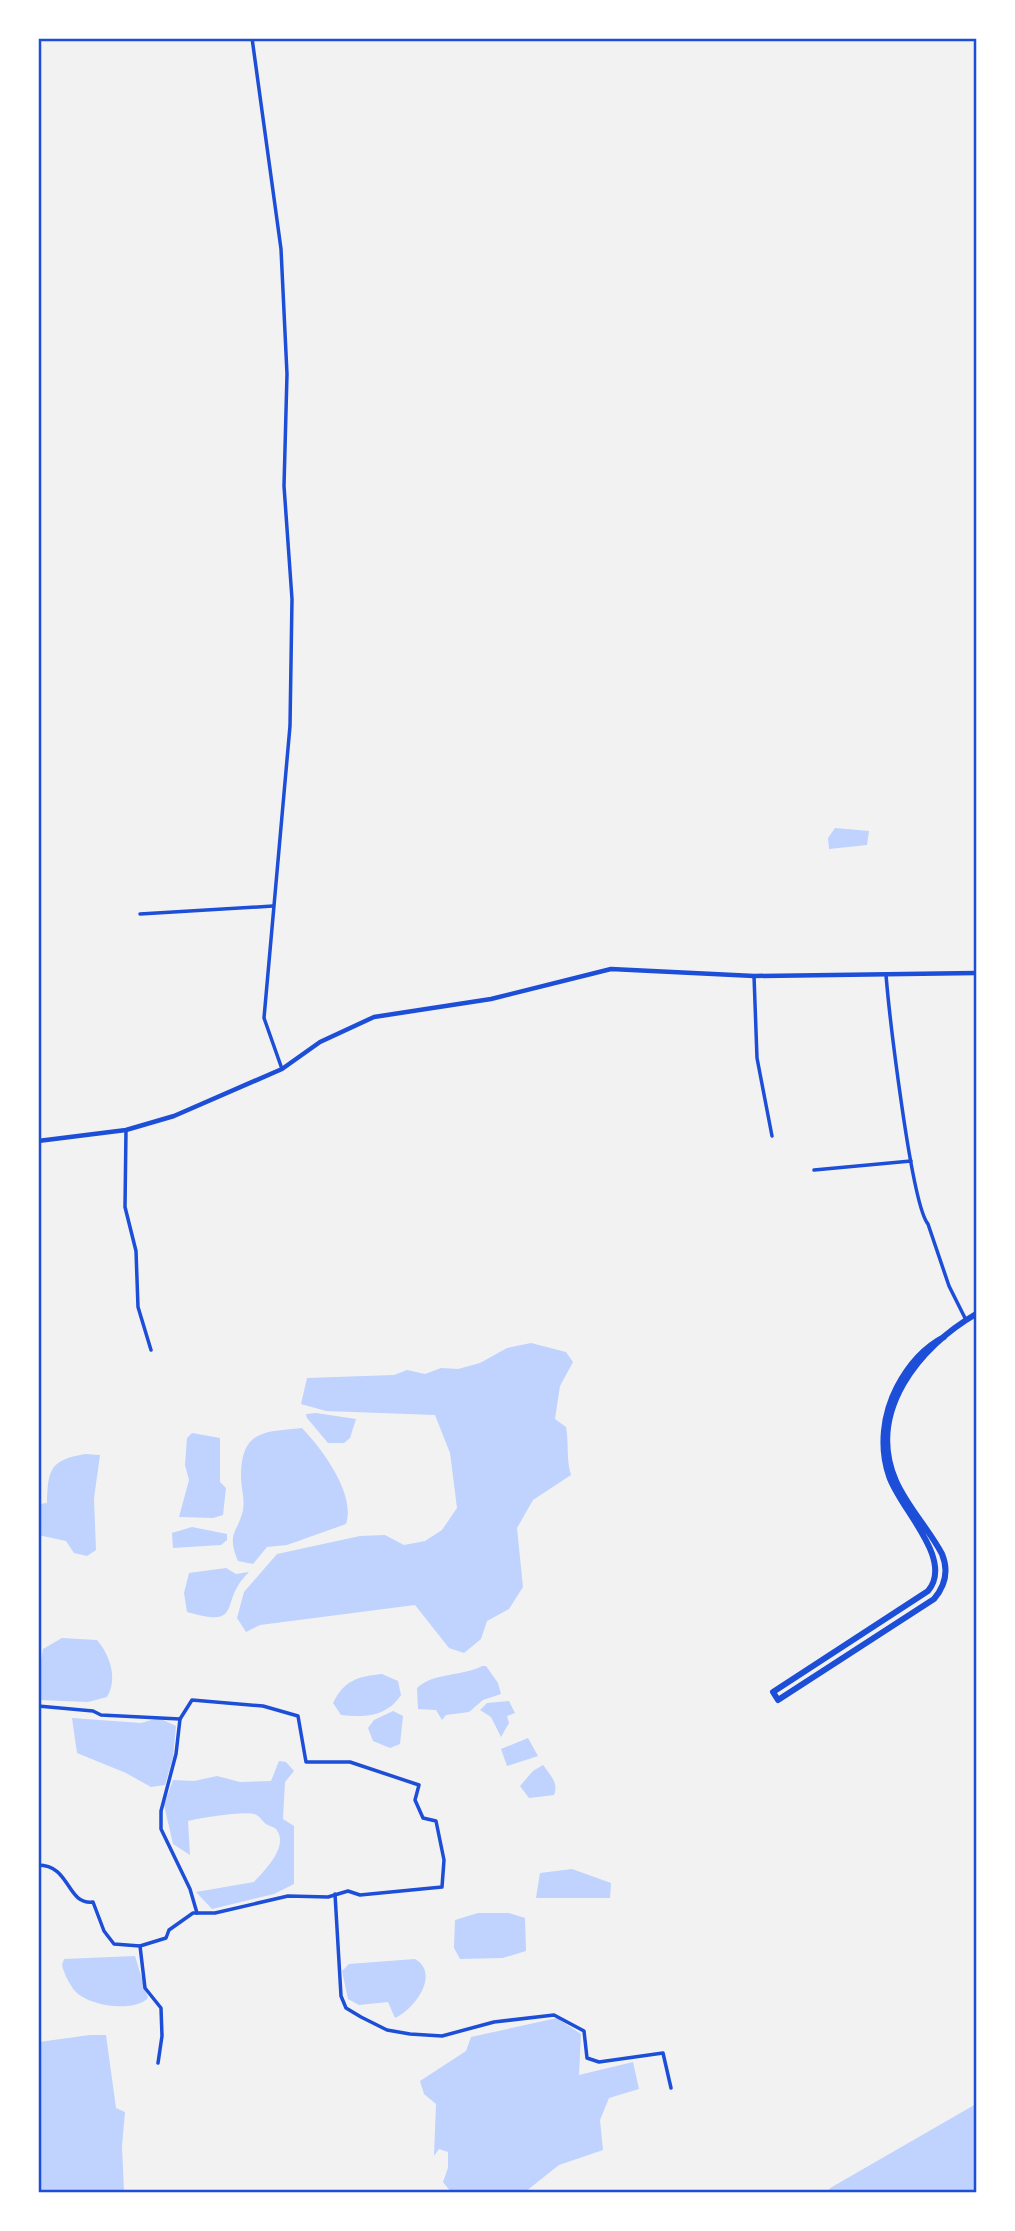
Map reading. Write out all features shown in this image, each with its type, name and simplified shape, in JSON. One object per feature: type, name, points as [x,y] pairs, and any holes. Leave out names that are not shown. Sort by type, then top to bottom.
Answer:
[{"type":"highway","points":[[886,1450],[896,1482],[942,1555],[946,1579],[942,1589],[934,1599],[778,1700],[773,1692],[928,1591],[936,1579],[936,1563],[931,1550],[889,1477],[886,1450],[885,1424],[899,1384],[916,1359],[976,1314]]},
{"type":"street","points":[[251,38],[281,248],[287,374],[284,486],[292,599],[290,726],[264,1018],[282,1069]]},
{"type":"street","points":[[141,914],[273,906]]},
{"type":"street","points":[[38,1141],[126,1130],[174,1116],[282,1069],[320,1042],[374,1017],[491,999],[611,969],[754,976],[976,973]]},
{"type":"street","points":[[886,973],[889,1022],[922,1217],[928,1224],[949,1286],[966,1320]]},
{"type":"street","points":[[754,976],[757,1058],[772,1136]]},
{"type":"street","points":[[126,1130],[125,1207],[136,1251],[138,1307],[151,1350]]},
{"type":"street","points":[[814,1170],[911,1161]]},
{"type":"street","points":[[38,1865],[52,1867],[68,1881],[76,1900],[83,1903],[93,1902],[104,1931],[114,1944],[140,1946],[166,1938],[169,1930],[197,1913],[215,1913],[288,1896],[442,1887],[443,1860],[436,1821],[423,1818],[415,1800],[419,1785],[350,1762],[306,1762],[298,1716],[264,1706],[192,1700],[180,1719],[176,1754],[161,1811],[162,1829],[190,1889],[197,1913]]},
{"type":"street","points":[[38,1706],[93,1711],[101,1715],[180,1719]]},
{"type":"street","points":[[335,1894],[341,1996],[346,2008],[361,2017],[387,2030],[442,2036],[494,2022],[554,2015],[584,2031],[587,2058],[599,2062],[663,2053],[671,2088]]},
{"type":"street","points":[[140,1946],[145,1988],[161,2008],[162,2036],[158,2063]]},
{"type":"water","points":[[835,828],[869,831],[867,845],[829,849],[828,838]]},
{"type":"water","points":[[531,1343],[566,1352],[573,1362],[560,1386],[555,1419],[566,1427],[571,1475],[533,1500],[517,1528],[523,1587],[509,1609],[487,1621],[481,1639],[464,1653],[449,1648],[415,1605],[260,1625],[246,1632],[237,1618],[244,1592],[277,1554],[360,1536],[385,1535],[404,1545],[425,1541],[442,1530],[457,1508],[450,1453],[435,1415],[326,1411],[301,1404],[307,1378],[394,1375],[407,1370],[425,1374],[441,1368],[458,1369],[480,1363],[507,1348]]},
{"type":"water","points":[[306,1414],[356,1419],[350,1438],[344,1443],[328,1443],[307,1418]]},
{"type":"water","points":[[302,1428],[319,1448],[342,1486],[348,1512],[346,1524],[287,1545],[267,1547],[253,1564],[238,1561],[233,1538],[243,1510],[241,1477],[245,1450],[258,1436]]},
{"type":"water","points":[[192,1433],[220,1438],[220,1482],[226,1488],[223,1515],[213,1518],[179,1517],[189,1480],[185,1465],[187,1438]]},
{"type":"water","points":[[85,1454],[100,1455],[94,1498],[96,1550],[87,1556],[74,1553],[66,1541],[38,1535],[39,1504],[47,1503],[48,1482],[53,1468],[64,1459]]},
{"type":"water","points":[[192,1527],[227,1534],[227,1540],[221,1545],[173,1548],[172,1533]]},
{"type":"water","points":[[226,1568],[236,1574],[249,1572],[234,1593],[224,1615],[217,1617],[187,1612],[184,1593],[189,1573]]},
{"type":"water","points":[[62,1638],[97,1640],[102,1646],[112,1675],[107,1697],[88,1702],[39,1700],[39,1671],[43,1649]]},
{"type":"water","points":[[486,1666],[498,1683],[501,1694],[483,1700],[469,1712],[446,1715],[442,1720],[436,1710],[418,1709],[417,1688],[424,1683]]},
{"type":"water","points":[[382,1674],[398,1681],[401,1695],[395,1702],[375,1714],[341,1715],[333,1703],[347,1684],[366,1676]]},
{"type":"water","points":[[509,1701],[515,1713],[507,1716],[509,1723],[501,1737],[491,1717],[480,1710],[487,1703]]},
{"type":"water","points":[[393,1711],[403,1716],[400,1744],[390,1748],[373,1741],[368,1728],[374,1720]]},
{"type":"water","points":[[72,1718],[141,1723],[159,1718],[176,1726],[173,1757],[165,1785],[151,1787],[126,1773],[77,1753]]},
{"type":"water","points":[[528,1738],[538,1756],[507,1766],[501,1749]]},
{"type":"water","points":[[279,1761],[286,1762],[294,1771],[285,1782],[283,1819],[294,1826],[294,1884],[274,1894],[212,1909],[196,1892],[254,1882],[274,1858],[280,1843],[279,1836],[276,1829],[249,1813],[188,1821],[190,1855],[173,1844],[164,1805],[173,1780],[194,1781],[217,1776],[240,1782],[271,1781]]},
{"type":"water","points":[[543,1765],[555,1783],[554,1795],[529,1798],[520,1786],[533,1771]]},
{"type":"water","points":[[572,1869],[611,1883],[610,1898],[536,1898],[540,1873]]},
{"type":"water","points":[[478,1913],[509,1913],[525,1918],[526,1951],[503,1958],[460,1959],[454,1948],[455,1920]]},
{"type":"water","points":[[135,1956],[148,1998],[133,2005],[111,2006],[81,1996],[71,1985],[62,1965],[64,1959]]},
{"type":"water","points":[[415,1959],[426,1973],[425,1982],[417,2000],[402,2014],[395,2018],[388,2002],[359,2005],[348,1999],[342,1971],[349,1964]]},
{"type":"water","points":[[557,2018],[581,2034],[579,2075],[633,2062],[639,2089],[609,2098],[600,2120],[603,2150],[559,2165],[525,2192],[451,2192],[443,2182],[448,2168],[448,2152],[439,2149],[434,2156],[436,2104],[424,2094],[420,2081],[466,2051],[471,2037]]},
{"type":"water","points":[[106,2035],[116,2108],[125,2112],[122,2146],[124,2192],[39,2192],[39,2042]]},
{"type":"water","points":[[976,2104],[976,2192],[826,2192],[832,2187]]}]
